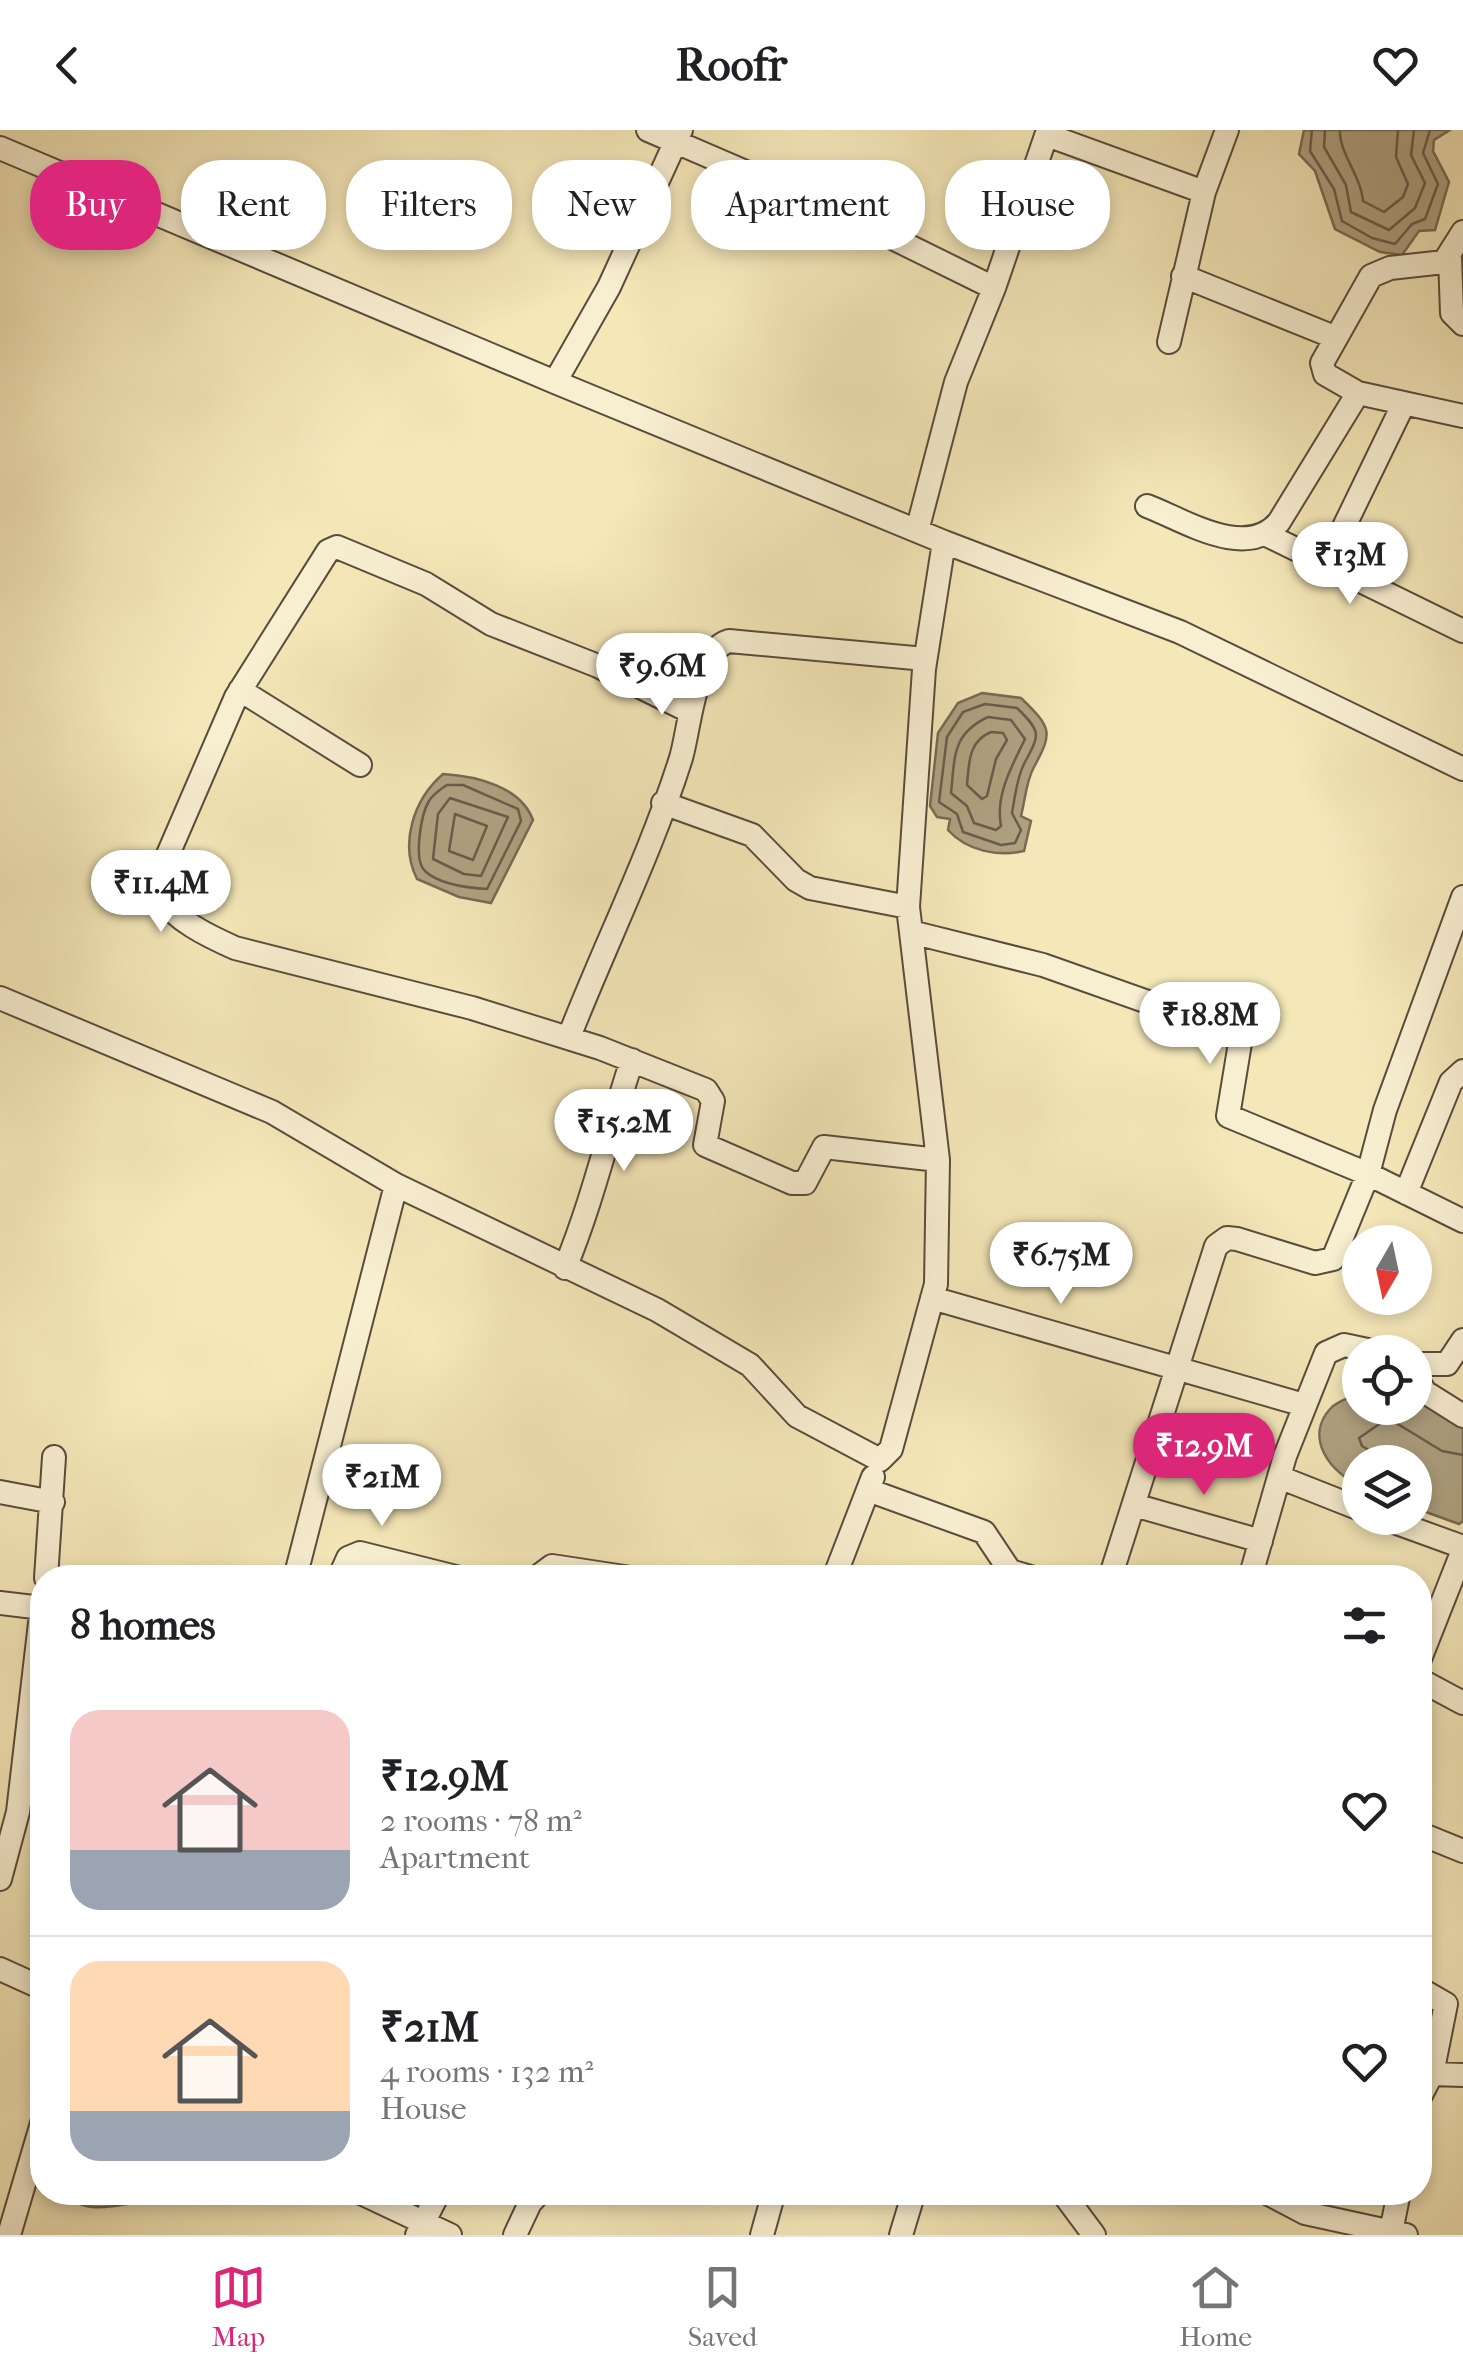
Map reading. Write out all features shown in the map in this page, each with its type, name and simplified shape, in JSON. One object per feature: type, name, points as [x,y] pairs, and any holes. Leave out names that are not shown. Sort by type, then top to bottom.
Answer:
[{"type":"street","points":[[648,130],[679,135],[994,288]]},
{"type":"street","points":[[1169,342],[1204,192],[1227,130]]},
{"type":"street","points":[[917,531],[956,382],[994,288],[1047,132],[1204,192]]},
{"type":"street","points":[[554,382],[610,287],[679,135]]},
{"type":"street","points":[[0,148],[917,531],[1180,632],[1463,769]]},
{"type":"street","points":[[1463,232],[1450,258],[1452,313],[1463,324]]},
{"type":"street","points":[[1450,258],[1376,272],[1362,286],[1334,336],[1322,368],[1338,385],[1358,394],[1463,416]]},
{"type":"street","points":[[1183,276],[1334,336]]},
{"type":"street","points":[[1265,534],[1278,522],[1358,394]]},
{"type":"street","points":[[1324,566],[1404,403]]},
{"type":"street","points":[[1147,506],[1228,537],[1265,534],[1463,632]]},
{"type":"street","points":[[839,1565],[880,1460],[891,1449],[932,1298],[938,1160],[908,907],[925,659],[944,542]]},
{"type":"street","points":[[690,710],[555,647],[492,624],[426,584],[337,546],[328,551],[240,690],[162,870],[158,896],[206,936],[234,948],[472,1008],[632,1060],[711,1094],[705,1145],[792,1183],[805,1183],[824,1147],[938,1160]]},
{"type":"street","points":[[569,1038],[663,803],[685,744],[690,710],[712,656],[729,641],[925,659]]},
{"type":"street","points":[[240,690],[360,766]]},
{"type":"street","points":[[663,803],[752,835],[810,888],[908,907]]},
{"type":"street","points":[[1114,1565],[1220,1240],[1237,1238],[1324,1263],[1339,1250],[1463,896]]},
{"type":"street","points":[[911,932],[1043,965],[1227,1030],[1240,1042],[1228,1116],[1368,1174],[1463,1222]]},
{"type":"street","points":[[0,998],[272,1112],[396,1185],[657,1310],[750,1365],[798,1416],[880,1460]]},
{"type":"street","points":[[565,1268],[592,1200],[600,1156],[632,1060]]},
{"type":"street","points":[[1406,1193],[1451,1082],[1463,1071]]},
{"type":"street","points":[[299,1565],[396,1185]]},
{"type":"street","points":[[932,1298],[1304,1405]]},
{"type":"street","points":[[1432,1364],[1448,1364],[1463,1340]]},
{"type":"street","points":[[1254,1565],[1278,1477],[1318,1366],[1332,1347],[1342,1347]]},
{"type":"street","points":[[1432,1396],[1463,1416]]},
{"type":"street","points":[[47,1565],[54,1456]]},
{"type":"street","points":[[1278,1477],[1342,1501]]},
{"type":"street","points":[[868,1490],[984,1532],[1006,1565]]},
{"type":"street","points":[[0,1492],[53,1502]]},
{"type":"street","points":[[1134,1505],[1260,1541]]},
{"type":"street","points":[[1428,1535],[1463,1548],[1432,1628]]},
{"type":"street","points":[[345,1565],[348,1558],[360,1553],[408,1565]]},
{"type":"street","points":[[0,1603],[30,1606]]},
{"type":"street","points":[[1432,1686],[1463,1702]]},
{"type":"street","points":[[0,1879],[18,1812],[30,1710]]},
{"type":"street","points":[[1432,1838],[1463,1851]]},
{"type":"street","points":[[0,1969],[30,1983]]},
{"type":"street","points":[[1432,1996],[1446,2004],[1432,2074],[1463,2075]]},
{"type":"street","points":[[9,2235],[30,2164]]},
{"type":"street","points":[[382,2205],[420,2227],[450,2235]]},
{"type":"street","points":[[420,2227],[433,2205]]},
{"type":"street","points":[[515,2235],[529,2205]]},
{"type":"street","points":[[762,2235],[770,2205]]},
{"type":"street","points":[[901,2235],[910,2205]]},
{"type":"street","points":[[1072,2205],[1094,2235]]},
{"type":"street","points":[[1286,2205],[1321,2226],[1399,2233],[1398,2205]]},
{"type":"water","points":[[1304,130],[1450,130],[1434,140],[1433,151],[1449,182],[1435,230],[1419,231],[1402,255],[1380,252],[1335,229],[1315,171],[1299,154]]},
{"type":"water","points":[[982,693],[1021,698],[1046,731],[1044,746],[1029,778],[1021,816],[1031,821],[1024,851],[994,853],[964,843],[948,830],[950,819],[937,817],[930,806],[938,733],[958,703]]},
{"type":"water","points":[[443,774],[470,777],[508,791],[519,799],[533,820],[491,903],[459,897],[417,879],[409,851],[412,822],[424,796]]},
{"type":"water","points":[[1341,1401],[1342,1425],[1432,1425],[1432,1401],[1463,1420],[1463,1521],[1459,1524],[1432,1514],[1432,1445],[1342,1445],[1342,1474],[1339,1472],[1324,1453],[1320,1431],[1323,1419]]}]
